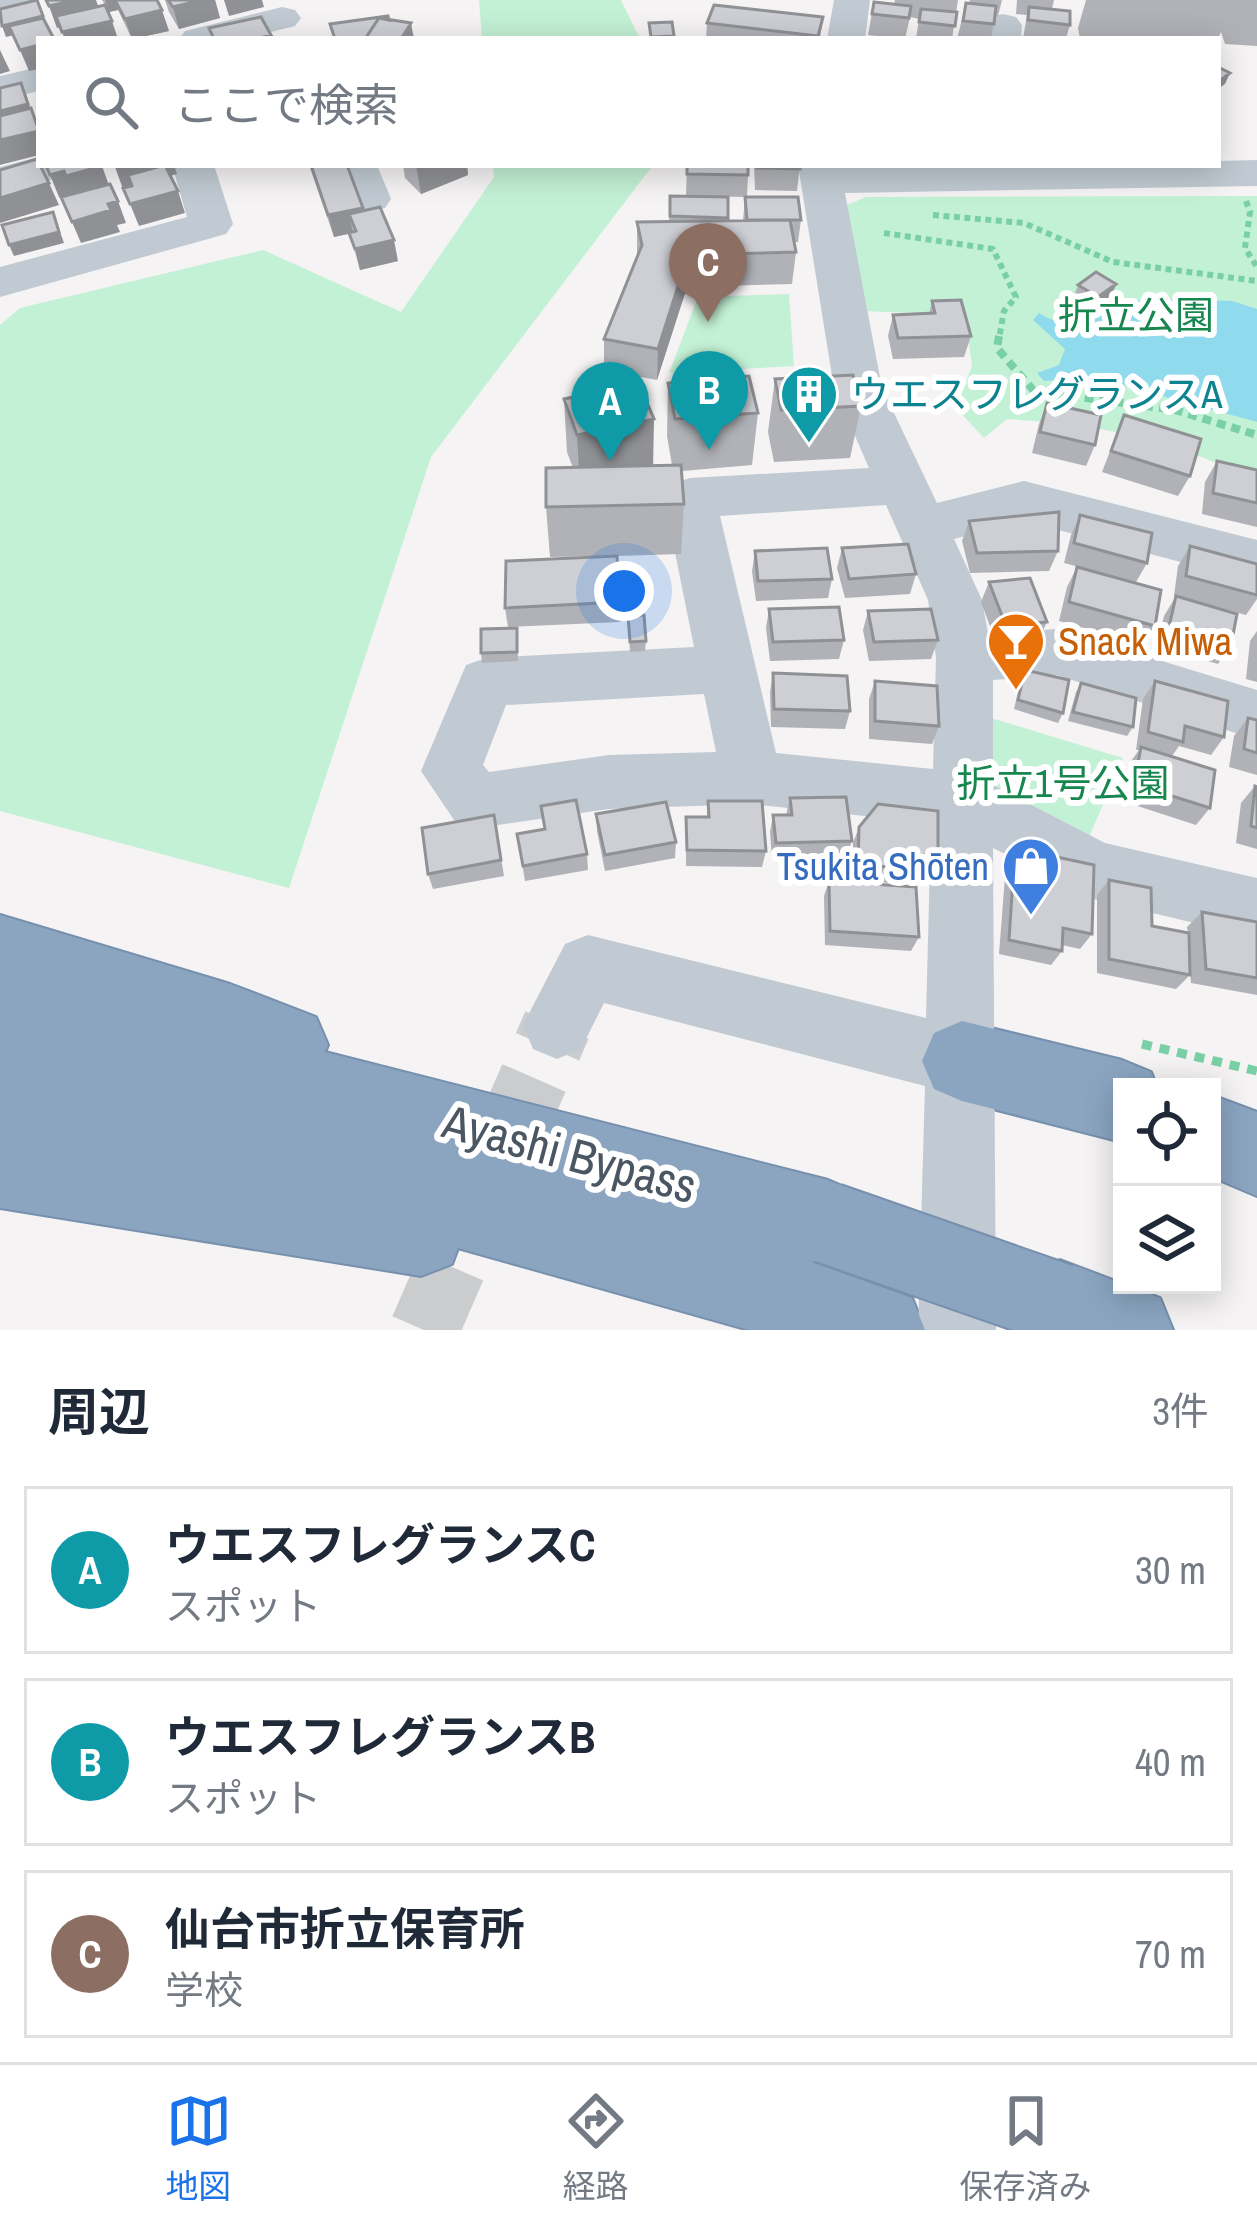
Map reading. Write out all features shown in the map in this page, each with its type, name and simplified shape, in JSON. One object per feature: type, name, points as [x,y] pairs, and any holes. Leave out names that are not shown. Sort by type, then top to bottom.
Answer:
[{"type":"highway","points":[[0,952],[230,1023],[524,1138]]},
{"type":"highway","name":"Ayashi Bypass","points":[[0,1022],[206,1063],[524,1138],[822,1287]]},
{"type":"highway","points":[[962,1061],[1113,1099]]},
{"type":"highway","name":"Ayashi Bypass","points":[[0,1097],[256,1150],[822,1287],[1094,1317]]},
{"type":"highway","points":[[1221,1140],[1257,1154]]},
{"type":"highway","points":[[0,1166],[822,1287]]},
{"type":"street","points":[[0,4],[19,0]]},
{"type":"street","points":[[846,36],[852,0]]},
{"type":"street","points":[[210,36],[281,19]]},
{"type":"street","points":[[0,88],[36,80]]},
{"type":"street","points":[[0,180],[46,168]]},
{"type":"street","points":[[0,282],[211,224],[194,168]]},
{"type":"street","points":[[957,1330],[964,658],[956,600],[858,388],[819,173],[1247,173]]},
{"type":"street","points":[[752,777],[690,498],[910,506],[1024,501],[1257,561]]},
{"type":"street","points":[[964,658],[1058,652],[1257,715]]},
{"type":"street","points":[[729,669],[486,682],[452,771],[476,801],[609,782],[752,777],[962,799],[1094,870],[1257,908]]},
{"type":"street","points":[[556,1025],[588,967],[962,1061]]},
{"type":"path","points":[[1247,173],[1250,212],[1245,248],[1257,267]]},
{"type":"path","points":[[921,214],[1024,223],[1113,262],[1257,281]]},
{"type":"path","points":[[884,232],[993,249],[1016,297],[1004,311],[997,349],[1034,391],[1175,410],[1257,435]]},
{"type":"green space","points":[[479,0],[621,0],[639,36],[482,36]]},
{"type":"green space","points":[[493,168],[651,168],[431,457],[289,888],[0,811],[0,325],[20,308],[263,250],[401,312],[494,177]]},
{"type":"green space","name":"折立公園","points":[[1257,196],[1257,480],[1168,443],[1077,424],[1007,419],[984,438],[956,408],[972,366],[965,315],[863,311],[840,208],[866,197]]},
{"type":"green space","points":[[789,294],[794,366],[669,373],[698,297]]},
{"type":"green space","name":"折立1号公園","points":[[991,718],[1123,758],[1086,844],[995,796]]},
{"type":"water","points":[[1232,301],[1257,309],[1257,422],[1093,377],[1044,381],[1037,373],[1059,365],[1065,349],[1033,320],[1039,313],[1067,322],[1092,315],[1108,302]]},
{"type":"building","points":[[37,0],[43,16],[2,26],[0,9]]},
{"type":"building","points":[[115,0],[157,0],[162,10],[125,19]]},
{"type":"building","points":[[168,0],[202,0],[173,7]]},
{"type":"building","points":[[874,2],[911,6],[909,18],[872,14]]},
{"type":"building","points":[[966,3],[996,6],[994,24],[963,21]]},
{"type":"building","points":[[105,5],[112,21],[62,32],[56,16]]},
{"type":"building","points":[[714,5],[823,17],[818,36],[707,23]]},
{"type":"building","points":[[1029,7],[1070,11],[1070,25],[1028,20]]},
{"type":"building","points":[[921,9],[957,12],[955,26],[919,22]]},
{"type":"building","points":[[388,16],[389,20],[379,18],[367,36],[334,36],[330,24]]},
{"type":"building","points":[[261,17],[271,35],[213,36],[209,28]]},
{"type":"building","points":[[43,18],[52,36],[36,36],[36,46],[20,50],[9,26]]},
{"type":"building","points":[[379,18],[411,23],[403,36],[367,36]]},
{"type":"building","points":[[672,22],[674,36],[651,36],[649,23]]},
{"type":"building","points":[[21,83],[28,104],[0,111],[0,88]]},
{"type":"building","points":[[31,108],[36,132],[0,140],[0,116]]},
{"type":"building","points":[[36,159],[36,168],[42,168],[49,183],[0,198],[0,170]]},
{"type":"building","points":[[47,168],[95,168],[66,176],[64,171],[50,175]]},
{"type":"building","points":[[166,168],[178,191],[130,204],[123,188],[132,186],[128,175]]},
{"type":"building","points":[[312,168],[348,168],[363,208],[328,215]]},
{"type":"building","points":[[687,168],[748,168],[748,175],[687,174]]},
{"type":"building","points":[[110,184],[118,201],[108,204],[111,210],[72,222],[61,197]]},
{"type":"building","points":[[670,196],[728,197],[728,218],[670,216]]},
{"type":"building","points":[[745,197],[798,197],[801,220],[747,220]]},
{"type":"building","points":[[380,207],[394,240],[355,249],[349,233],[356,231],[349,214]]},
{"type":"building","points":[[53,212],[59,232],[9,245],[2,225]]},
{"type":"building","points":[[790,220],[796,252],[688,255],[658,349],[604,339],[642,245],[637,222]]},
{"type":"building","points":[[1096,272],[1116,284],[1098,297],[1078,285]]},
{"type":"building","points":[[961,300],[971,336],[898,338],[893,315],[935,313],[932,301]]},
{"type":"building","points":[[853,375],[861,406],[781,410],[775,379]]},
{"type":"building","points":[[749,376],[758,413],[675,419],[668,383]]},
{"type":"building","points":[[639,384],[654,419],[577,435],[564,399]]},
{"type":"building","points":[[1047,403],[1101,415],[1095,445],[1040,432]]},
{"type":"building","points":[[1124,415],[1201,439],[1190,476],[1111,451]]},
{"type":"building","points":[[1217,461],[1257,470],[1257,503],[1213,493]]},
{"type":"building","points":[[681,465],[684,504],[546,507],[546,468]]},
{"type":"building","points":[[1059,512],[1058,551],[977,553],[969,521]]},
{"type":"building","points":[[1080,515],[1152,533],[1147,563],[1074,543]]},
{"type":"building","points":[[908,544],[916,574],[849,579],[842,548]]},
{"type":"building","points":[[1190,546],[1257,564],[1257,595],[1186,576]]},
{"type":"building","points":[[827,548],[832,579],[758,581],[755,551]]},
{"type":"building","points":[[617,556],[620,602],[505,608],[506,561]]},
{"type":"building","points":[[1077,567],[1161,590],[1155,626],[1069,602]]},
{"type":"building","points":[[1030,578],[1047,622],[1006,626],[989,582]]},
{"type":"building","points":[[1176,596],[1237,614],[1231,645],[1169,627]]},
{"type":"building","points":[[839,607],[844,640],[773,642],[769,609]]},
{"type":"building","points":[[931,609],[938,640],[874,642],[868,611]]},
{"type":"building","points":[[644,615],[646,641],[630,642],[628,616]]},
{"type":"building","points":[[517,628],[517,652],[481,653],[481,629]]},
{"type":"building","points":[[1025,670],[1069,680],[1063,713],[1018,700]]},
{"type":"building","points":[[773,673],[847,676],[850,711],[774,709]]},
{"type":"building","points":[[875,681],[937,686],[939,726],[875,721]]},
{"type":"building","points":[[1155,681],[1228,701],[1224,737],[1185,726],[1183,742],[1148,732]]},
{"type":"building","points":[[1081,683],[1136,698],[1133,727],[1073,712]]},
{"type":"building","points":[[1248,718],[1257,720],[1257,753],[1244,749]]},
{"type":"building","points":[[1141,747],[1215,770],[1210,808],[1134,784]]},
{"type":"building","points":[[1257,787],[1257,828],[1251,826]]},
{"type":"building","points":[[846,797],[852,841],[776,843],[773,815],[792,815],[790,798]]},
{"type":"building","points":[[576,800],[587,854],[523,866],[517,834],[545,829],[541,806]]},
{"type":"building","points":[[708,801],[762,801],[766,851],[687,850],[686,817],[709,817]]},
{"type":"building","points":[[666,802],[676,842],[605,855],[596,814]]},
{"type":"building","points":[[878,804],[938,811],[938,857],[905,852],[905,869],[858,864],[859,827]]},
{"type":"building","points":[[494,815],[501,860],[428,874],[422,828]]},
{"type":"building","points":[[1015,848],[1094,865],[1092,934],[1063,928],[1062,951],[1009,940]]},
{"type":"building","points":[[1109,880],[1151,888],[1152,926],[1189,933],[1190,975],[1109,959]]},
{"type":"building","points":[[829,881],[916,887],[919,937],[830,931]]},
{"type":"building","points":[[1202,912],[1257,922],[1257,978],[1206,969]]},
{"type":"tunnel","points":[[424,1330],[557,1025]]},
{"type":"place","name":"仙台市折立保育所","points":[[708,322]]},
{"type":"place","name":"ウエスフレグランスA","points":[[809,445]]},
{"type":"place","name":"ウエスフレグランスB","points":[[709,450]]},
{"type":"place","name":"ウエスフレグランスC","points":[[610,461]]},
{"type":"place","name":"Snack Miwa","points":[[1016,692]]},
{"type":"place","name":"Tsukita Shōten","points":[[1031,917]]}]
